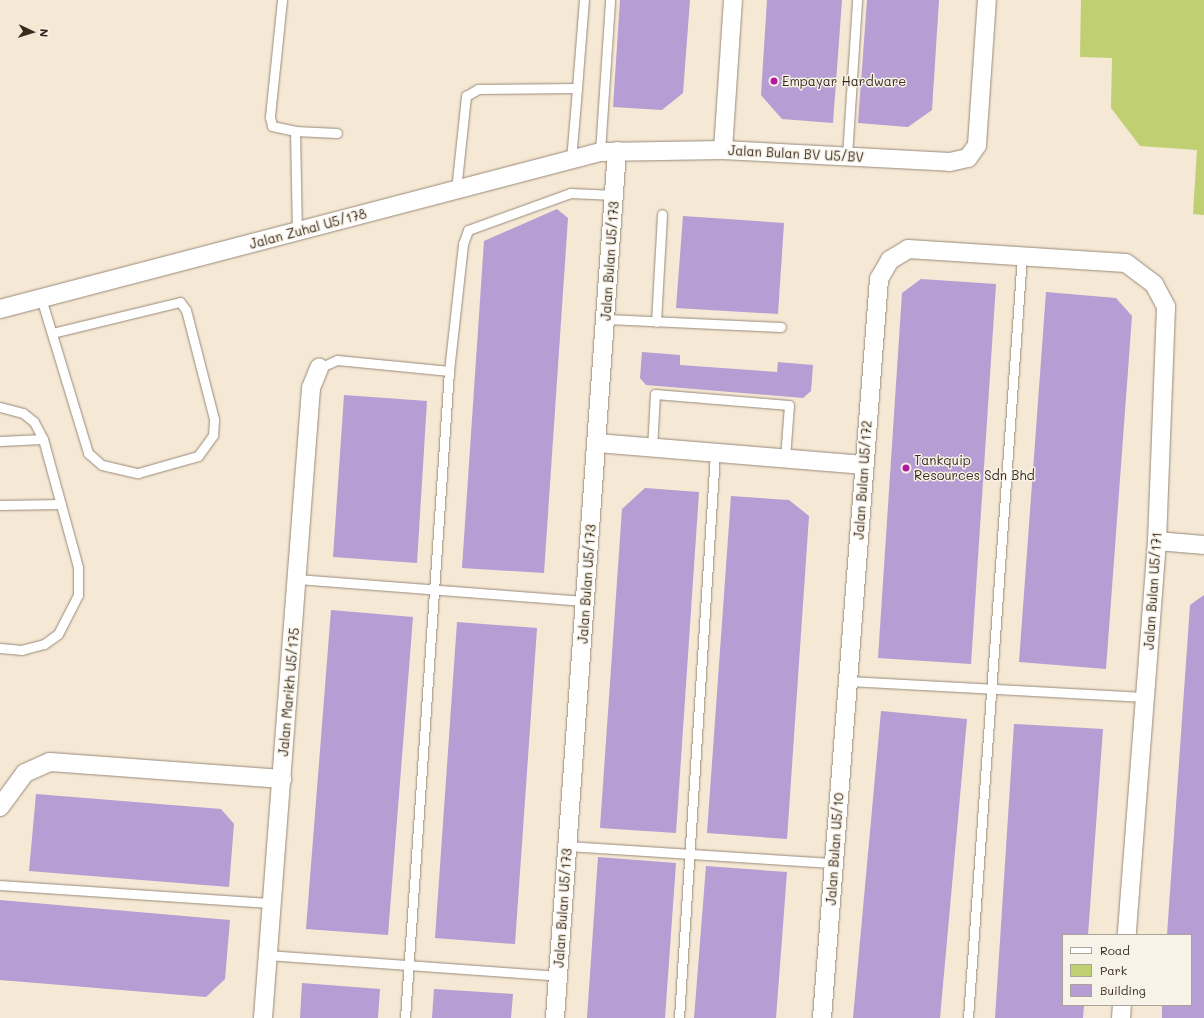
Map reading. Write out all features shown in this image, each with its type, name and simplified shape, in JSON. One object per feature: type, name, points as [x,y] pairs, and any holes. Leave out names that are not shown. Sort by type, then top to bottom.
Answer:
[{"type":"street","points":[[723,150],[733,0]]},
{"type":"street","name":"Jalan Bulan BV U5/BV","points":[[608,151],[723,150],[950,162],[968,158],[976,145],[986,0]]},
{"type":"street","name":"Jalan Zuhal U5/178","points":[[0,309],[608,151]]},
{"type":"street","name":"Jalan Bulan U5/173","points":[[555,1018],[615,195],[608,151]]},
{"type":"street","name":"Jalan Bulan U5/172","points":[[848,681],[878,279],[890,260],[908,249],[1022,255]]},
{"type":"street","name":"Jalan Bulan U5/171","points":[[1022,255],[1126,263],[1154,284],[1166,307],[1157,542],[1127,934]]},
{"type":"street","name":"Jalan Marikh U5/175","points":[[263,1018],[298,579],[310,388],[319,368]]},
{"type":"street","points":[[597,443],[864,465]]},
{"type":"street","points":[[1157,542],[1204,545]]},
{"type":"street","name":"Jalan Bulan U5/10","points":[[822,1018],[848,681]]},
{"type":"street","points":[[0,807],[24,773],[50,762],[282,779]]},
{"type":"street","points":[[1121,1018],[1122,1006]]},
{"type":"lane","points":[[282,0],[270,116],[272,126],[295,131],[337,134]]},
{"type":"lane","points":[[571,160],[584,0]]},
{"type":"lane","points":[[608,151],[610,0]]},
{"type":"lane","points":[[847,156],[857,0]]},
{"type":"lane","points":[[456,190],[463,103],[471,91],[577,88]]},
{"type":"lane","points":[[295,131],[297,232]]},
{"type":"lane","points":[[405,1018],[449,371],[468,230],[570,193],[615,195]]},
{"type":"lane","points":[[656,322],[662,214]]},
{"type":"lane","points":[[968,1018],[990,688],[1022,255]]},
{"type":"lane","points":[[41,298],[88,453],[102,465],[138,473],[198,456],[213,435],[214,419],[186,310],[180,302],[52,333]]},
{"type":"lane","points":[[606,319],[781,327]]},
{"type":"lane","points":[[319,368],[337,360],[449,371]]},
{"type":"lane","points":[[652,448],[656,394],[789,405],[785,458]]},
{"type":"lane","points":[[0,408],[22,413],[34,422],[43,439],[78,567],[78,595],[58,634],[44,644],[22,650],[0,648]]},
{"type":"lane","points":[[0,441],[43,439]]},
{"type":"lane","points":[[679,1018],[715,453]]},
{"type":"lane","points":[[0,505],[61,504]]},
{"type":"lane","points":[[298,579],[586,601]]},
{"type":"lane","points":[[848,681],[1145,697]]},
{"type":"lane","points":[[568,846],[834,862]]},
{"type":"lane","points":[[0,885],[272,903]]},
{"type":"lane","points":[[268,955],[558,976]]},
{"type":"green space","points":[[1081,0],[1204,0],[1204,215],[1193,214],[1197,150],[1140,146],[1111,108],[1112,58],[1080,57]]},
{"type":"building","points":[[620,0],[690,0],[683,93],[662,110],[613,107]]},
{"type":"building","points":[[767,0],[842,0],[833,123],[782,119],[761,95]]},
{"type":"building","points":[[867,0],[939,0],[932,110],[908,127],[858,123]]},
{"type":"building","points":[[557,209],[568,218],[544,573],[462,568],[484,241]]},
{"type":"building","points":[[683,216],[784,223],[778,314],[676,308]]},
{"type":"building","points":[[921,279],[996,284],[971,664],[878,658],[902,293]]},
{"type":"building","points":[[1046,292],[1116,298],[1132,316],[1106,669],[1019,662]]},
{"type":"building","points":[[642,352],[680,355],[680,365],[777,372],[778,362],[813,365],[811,391],[803,398],[646,385],[640,378]]},
{"type":"building","points":[[344,395],[427,401],[417,563],[333,557]]},
{"type":"building","points":[[645,488],[699,492],[676,833],[600,828],[622,509]]},
{"type":"building","points":[[731,496],[789,500],[809,516],[787,839],[707,833]]},
{"type":"building","points":[[1204,595],[1204,1018],[1162,1018],[1162,1006],[1192,1006],[1192,934],[1167,934],[1190,605]]},
{"type":"building","points":[[331,610],[413,617],[388,935],[306,929]]},
{"type":"building","points":[[457,622],[537,628],[515,944],[435,938]]},
{"type":"building","points":[[881,711],[967,719],[940,1018],[853,1018]]},
{"type":"building","points":[[1014,724],[1103,729],[1088,934],[1062,934],[1062,1006],[1084,1006],[1083,1018],[995,1018]]},
{"type":"building","points":[[36,794],[221,809],[234,824],[229,887],[29,871]]},
{"type":"building","points":[[598,857],[676,863],[665,1018],[587,1018]]},
{"type":"building","points":[[706,866],[787,872],[776,1018],[694,1018]]},
{"type":"building","points":[[0,900],[230,920],[225,979],[206,997],[0,980]]},
{"type":"building","points":[[302,983],[380,989],[378,1018],[300,1018]]},
{"type":"building","points":[[434,989],[513,994],[511,1018],[432,1018]]},
{"type":"place","name":"Empayar Hardware","points":[[774,81]]},
{"type":"place","name":"Tankquip Resources Sdn Bhd","points":[[906,468]]}]
